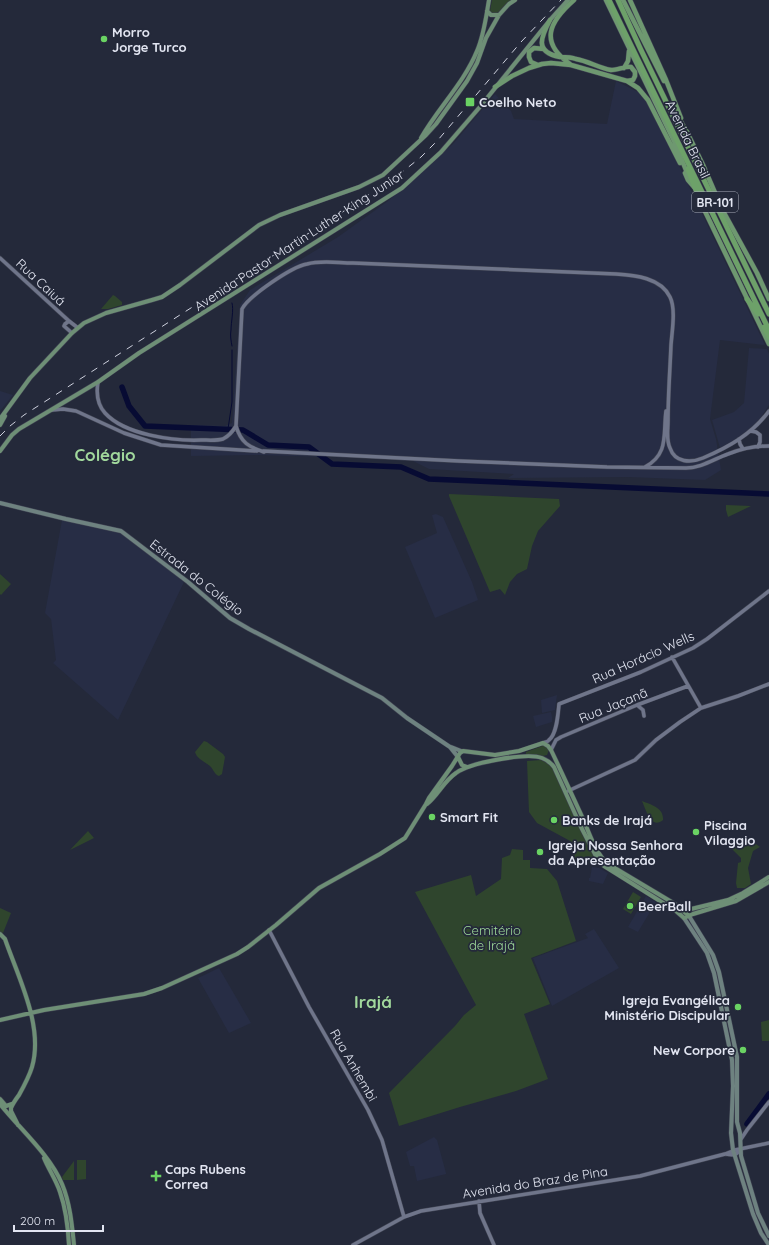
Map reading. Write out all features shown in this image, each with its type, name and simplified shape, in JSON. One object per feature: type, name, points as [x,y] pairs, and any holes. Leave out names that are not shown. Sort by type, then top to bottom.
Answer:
[{"type":"highway","points":[[571,65],[556,53],[550,37],[551,30],[558,16],[574,0]]},
{"type":"highway","name":"Avenida Brasil","points":[[606,0],[674,141],[702,206],[769,344]]},
{"type":"highway","name":"Avenida Brasil","points":[[609,0],[769,330]]},
{"type":"highway","name":"Avenida Brasil","points":[[618,0],[769,314]]},
{"type":"highway","name":"Avenida Brasil","points":[[623,0],[672,97]]},
{"type":"highway","name":"Avenida Brasil","points":[[630,0],[666,80],[688,135],[722,209],[757,273],[769,299]]},
{"type":"highway","points":[[496,87],[512,76],[538,65],[552,63],[571,65],[627,81],[634,78],[636,72],[632,67],[611,70],[576,59],[549,53],[544,49],[542,39],[550,20]]},
{"type":"highway","points":[[538,65],[531,62],[529,57],[530,52],[534,48],[544,49]]},
{"type":"highway","points":[[624,68],[628,61],[628,48]]},
{"type":"highway","name":"Avenida Brasil","points":[[627,81],[644,94],[654,110],[688,180],[694,187]]},
{"type":"highway","points":[[661,90],[688,135]]},
{"type":"highway","points":[[681,147],[682,155],[702,206]]},
{"type":"highway","points":[[747,299],[756,310],[769,337]]},
{"type":"main road","name":"Avenida Pastor Martin Luther King Junior","points":[[0,419],[30,378],[78,328],[106,313],[152,300],[166,294],[259,225],[280,215],[365,185],[382,175],[418,142],[460,83],[478,50],[489,0]]},
{"type":"main road","name":"Avenida Pastor Martin Luther King Junior","points":[[418,142],[436,124],[467,81],[486,38],[499,15],[515,0]]},
{"type":"main road","name":"Avenida Pastor Martin Luther King Junior","points":[[0,450],[15,432],[98,382],[139,353],[402,188],[441,152],[568,0]]},
{"type":"main road","points":[[487,11],[491,15],[499,15]]},
{"type":"main road","points":[[0,424],[8,409]]},
{"type":"main road","name":"Estrada do Colégio","points":[[1,502],[61,518],[121,531],[188,582],[230,618],[382,698],[406,718],[450,747],[462,751]]},
{"type":"main road","points":[[28,1004],[32,1012],[151,992],[237,954],[248,947],[319,888],[380,854],[404,838],[410,831],[438,784],[462,751],[494,754],[519,751],[543,743],[551,750],[597,858],[604,866],[680,913],[689,917],[707,953],[711,962],[731,1050],[735,1076],[737,1122],[741,1139],[742,1159],[758,1213],[769,1236]]},
{"type":"main road","name":"Estrada do Colégio","points":[[450,747],[458,758]]},
{"type":"main road","points":[[426,804],[452,776],[460,770],[467,767],[516,757],[546,756],[551,750]]},
{"type":"main road","points":[[541,757],[554,767],[605,861],[685,911],[709,947],[716,961],[736,1052],[731,1133],[733,1153],[753,1214],[761,1233],[769,1245]]},
{"type":"main road","points":[[458,758],[462,765],[467,767]]},
{"type":"main road","points":[[437,793],[436,792],[439,786],[438,784]]},
{"type":"main road","points":[[680,913],[728,900],[743,893],[769,877]]},
{"type":"main road","points":[[689,917],[736,901],[769,882]]},
{"type":"main road","points":[[0,934],[5,939],[32,1013],[35,1038],[34,1058],[27,1079],[11,1107],[11,1111],[18,1125]]},
{"type":"main road","points":[[23,1015],[28,1004]]},
{"type":"main road","points":[[0,1020],[39,1011]]},
{"type":"main road","points":[[0,1099],[6,1106],[14,1102]]},
{"type":"main road","points":[[0,1104],[55,1170],[65,1191],[70,1210],[74,1245]]},
{"type":"main road","points":[[731,1133],[739,1130]]},
{"type":"main road","points":[[741,1146],[746,1148]]},
{"type":"main road","points":[[41,1152],[57,1184],[64,1204],[69,1245]]},
{"type":"street","name":"Rua Caiuá","points":[[0,258],[78,328]]},
{"type":"street","points":[[264,452],[249,446],[244,442],[235,429],[241,315],[244,305],[298,266],[320,262],[630,275],[649,280],[664,289],[672,302],[672,336],[668,406],[668,438],[672,453],[681,460],[687,461],[703,458],[740,439],[751,431],[769,411]]},
{"type":"street","name":"Rua Caiuá","points":[[69,321],[64,326],[72,334]]},
{"type":"street","points":[[98,382],[98,401],[104,412],[115,422],[128,428],[157,437],[188,441],[218,440],[227,437],[235,429]]},
{"type":"street","points":[[644,467],[656,458],[662,451],[668,406]]},
{"type":"street","points":[[51,410],[63,409],[76,411],[124,433],[155,444],[264,452],[314,453],[459,461],[691,468],[743,449],[769,446]]},
{"type":"street","points":[[751,431],[756,432],[760,436],[758,447]]},
{"type":"street","points":[[155,444],[157,437]]},
{"type":"street","points":[[170,446],[171,439]]},
{"type":"street","points":[[740,439],[740,444],[743,449]]},
{"type":"street","name":"Rua Horácio Wells","points":[[555,730],[559,704],[641,672],[708,640],[769,590]]},
{"type":"street","points":[[672,657],[701,708]]},
{"type":"street","points":[[568,792],[634,760],[656,740],[701,708],[769,684]]},
{"type":"street","name":"Rua Jaçanã","points":[[556,740],[637,705],[688,686]]},
{"type":"street","points":[[637,705],[643,710],[644,716]]},
{"type":"street","points":[[543,743],[549,740],[555,730]]},
{"type":"street","points":[[555,730],[561,737]]},
{"type":"street","points":[[551,750],[556,740],[552,736]]},
{"type":"street","name":"Rua Anhembi","points":[[269,930],[285,962],[368,1110],[380,1135],[404,1216]]},
{"type":"street","points":[[741,1139],[769,1102]]},
{"type":"street","points":[[739,1130],[747,1130]]},
{"type":"street","points":[[746,1148],[769,1143]]},
{"type":"street","name":"Avenida do Braz de Pina","points":[[353,1245],[404,1216],[427,1209],[646,1174],[733,1153],[741,1146]]},
{"type":"street","points":[[480,1201],[480,1213],[494,1245]]},
{"type":"shaded area","points":[[616,81],[640,93],[650,105],[765,345],[720,340],[710,419],[716,439],[721,470],[705,480],[629,477],[508,478],[514,474],[429,469],[413,461],[368,458],[257,455],[191,456],[191,425],[225,426],[232,423],[240,305],[250,290],[338,237],[388,201],[453,144],[495,94],[511,111],[514,119],[607,124]]},
{"type":"shaded area","points":[[749,348],[767,349],[769,354],[769,405],[756,425],[734,441],[720,448],[712,420],[734,412],[744,403]]},
{"type":"shaded area","points":[[0,391],[13,395],[0,411]]},
{"type":"shaded area","points":[[436,514],[443,517],[472,582],[478,600],[435,618],[405,547],[437,533],[432,515]]},
{"type":"shaded area","points":[[62,520],[120,531],[184,582],[118,720],[53,663],[56,660],[51,619],[45,613]]},
{"type":"shaded area","points":[[557,695],[555,710],[542,713],[541,700]]},
{"type":"shaded area","points":[[551,712],[552,722],[536,727],[533,716]]},
{"type":"shaded area","points":[[592,867],[599,868],[608,873],[603,884],[589,881]]},
{"type":"shaded area","points":[[646,896],[656,902],[638,932],[628,927]]},
{"type":"shaded area","points":[[594,929],[619,968],[552,1006],[533,958],[588,938],[585,934]]},
{"type":"shaded area","points":[[219,968],[251,1023],[229,1033],[198,978]]},
{"type":"shaded area","points":[[434,1137],[437,1140],[446,1174],[417,1181],[414,1166],[410,1166],[406,1152]]},
{"type":"green space","points":[[492,0],[511,0],[494,16],[490,11]]},
{"type":"green space","points":[[113,295],[122,302],[122,305],[108,309],[101,309]]},
{"type":"green space","points":[[449,494],[559,499],[560,506],[538,531],[532,546],[527,569],[517,574],[510,582],[505,595],[500,589],[490,592]]},
{"type":"green space","points":[[726,505],[751,506],[728,517]]},
{"type":"green space","points":[[0,574],[11,584],[1,595],[0,594]]},
{"type":"green space","points":[[204,741],[225,757],[222,774],[219,776],[210,766],[199,758],[195,752]]},
{"type":"green space","points":[[545,745],[549,750],[547,755],[526,755],[526,752]]},
{"type":"green space","points":[[541,760],[552,765],[603,866],[572,861],[572,842],[537,823],[529,812],[527,761]]},
{"type":"green space","points":[[642,801],[659,810],[662,813],[663,820],[655,823],[652,821],[647,814]]},
{"type":"green space","points":[[88,831],[94,838],[70,850]]},
{"type":"green space","points":[[732,837],[745,845],[749,839],[760,847],[753,851],[748,868],[751,884],[745,888],[737,888],[738,863],[741,862],[741,858],[727,844]]},
{"type":"green space","name":"Cemitério de Irajá","points":[[512,849],[523,850],[523,860],[530,860],[530,868],[547,869],[557,881],[576,941],[531,958],[550,1004],[524,1014],[548,1079],[516,1091],[399,1126],[389,1093],[464,1015],[476,1005],[415,892],[471,875],[476,896],[501,879],[502,858],[510,855]]},
{"type":"green space","name":"BeerBall","points":[[633,892],[641,897],[631,914],[623,909]]},
{"type":"green space","points":[[0,908],[11,913],[3,933],[0,932]]},
{"type":"green space","points":[[769,1020],[769,1041],[762,1041],[761,1022]]},
{"type":"green space","points":[[77,1160],[86,1160],[86,1179],[77,1180]]},
{"type":"green space","points":[[74,1161],[74,1180],[63,1180],[62,1177]]},
{"type":"waterway","points":[[232,303],[232,346]]},
{"type":"waterway","points":[[228,429],[232,402],[232,350]]},
{"type":"waterway","points":[[122,387],[129,406],[145,426],[243,430],[268,445],[309,447],[332,464],[401,467],[429,479],[769,494]]},
{"type":"waterway","points":[[747,1124],[769,1094]]},
{"type":"railway","points":[[0,436],[24,415],[401,173],[421,157],[438,140],[521,42],[561,0]]},
{"type":"place","name":"Morro Jorge Turco","points":[[104,39]]},
{"type":"place","name":"Coelho Neto","points":[[470,102]]},
{"type":"place","name":"Smart Fit","points":[[432,817]]},
{"type":"place","name":"Banks de Irajá","points":[[554,820]]},
{"type":"place","name":"Piscina Vilaggio","points":[[696,832]]},
{"type":"place","name":"Igreja Nossa Senhora da Apresentação","points":[[540,852]]},
{"type":"place","name":"BeerBall","points":[[630,906]]},
{"type":"place","name":"Igreja Evangélica Ministério Discipular","points":[[738,1007]]},
{"type":"place","name":"New Corpore","points":[[743,1050]]},
{"type":"place","name":"Caps Rubens Correa","points":[[156,1176]]},
{"type":"district","name":"Colégio","points":[[105,454]]},
{"type":"district","name":"Irajá","points":[[373,1001]]}]
